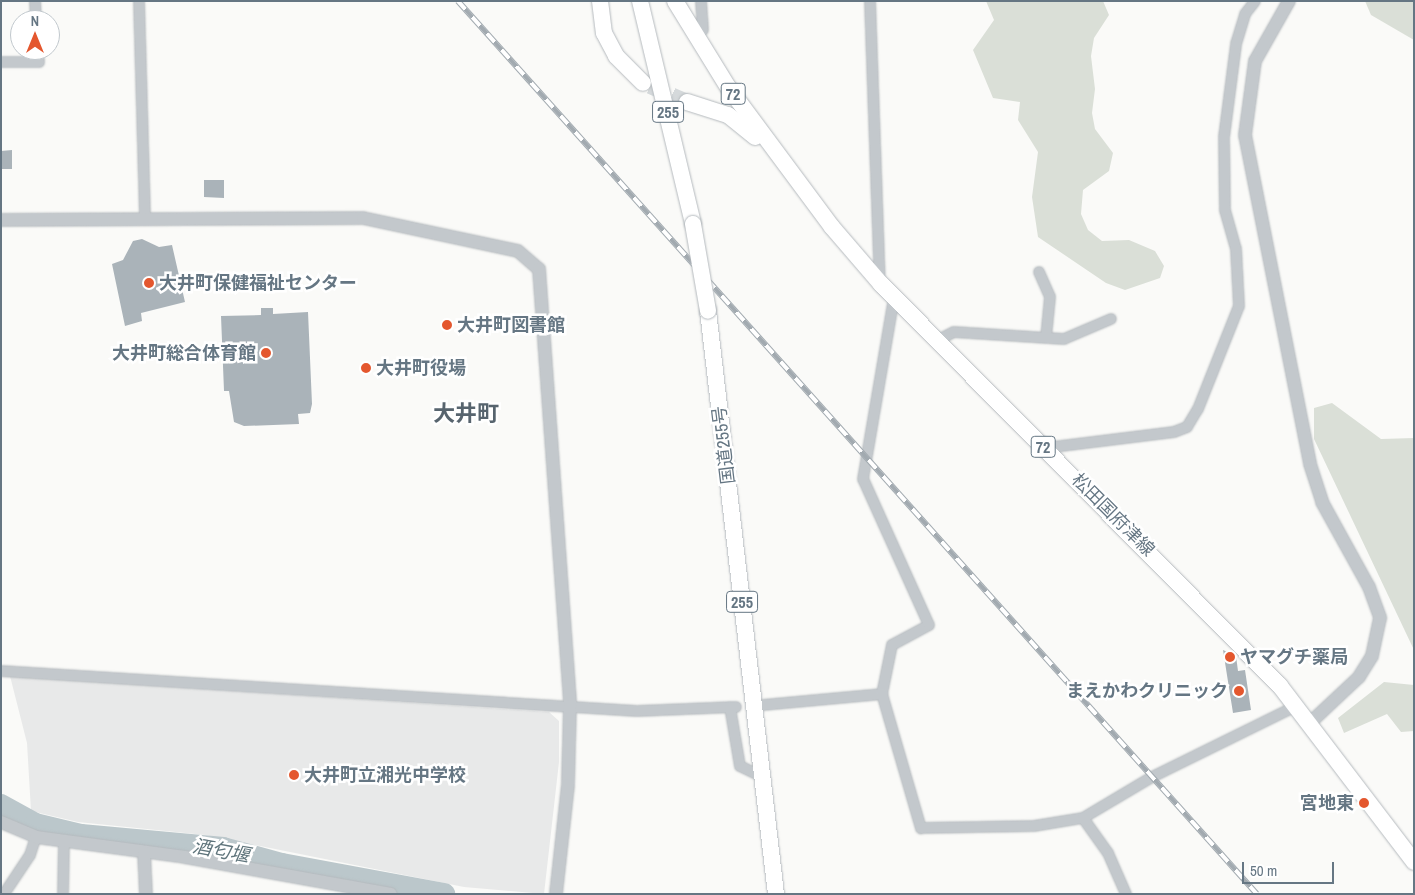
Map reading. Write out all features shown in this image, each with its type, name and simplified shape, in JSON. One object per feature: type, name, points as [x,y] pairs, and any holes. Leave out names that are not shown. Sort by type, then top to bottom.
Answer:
[{"type":"main road","points":[[600,1],[604,33],[616,56],[643,83]]},
{"type":"main road","name":"国道255号","points":[[640,1],[693,224],[708,311],[776,894]]},
{"type":"main road","name":"松田国府津線","points":[[675,1],[728,87],[798,182],[880,284],[1225,626],[1309,724],[1414,862]]},
{"type":"main road","name":"松田国府津線","points":[[687,102],[742,123],[798,182]]},
{"type":"street","points":[[139,1],[145,219]]},
{"type":"street","points":[[701,1],[703,30]]},
{"type":"street","points":[[870,1],[880,284]]},
{"type":"street","points":[[1045,448],[1174,432],[1187,427],[1198,409],[1239,306],[1236,249],[1225,210],[1224,137],[1236,44],[1245,14],[1255,1]]},
{"type":"street","points":[[1289,1],[1255,61],[1247,98],[1246,135],[1310,464],[1322,502],[1369,588],[1380,618],[1372,656],[1359,677],[1309,724]]},
{"type":"street","points":[[1,62],[39,62],[39,60]]},
{"type":"street","points":[[1,220],[383,220],[518,252],[539,269],[570,706],[568,785],[556,894]]},
{"type":"street","points":[[1039,272],[1050,297],[1046,338]]},
{"type":"street","points":[[894,298],[863,480],[929,625],[892,645],[882,694],[921,828],[1034,826],[1084,818],[1159,773],[1294,707]]},
{"type":"street","points":[[936,341],[954,332],[1064,339],[1111,319]]},
{"type":"street","points":[[1,672],[637,711],[733,707],[740,766],[763,777]]},
{"type":"street","points":[[763,705],[882,694]]},
{"type":"street","points":[[1084,818],[1108,853],[1126,894]]},
{"type":"street","points":[[1,822],[36,837],[144,852],[361,891],[391,894]]},
{"type":"street","points":[[4,894],[30,855],[36,837]]},
{"type":"street","points":[[63,894],[64,842]]},
{"type":"street","points":[[144,852],[146,894]]},
{"type":"shaded area","points":[[986,1],[1103,1],[1109,15],[1094,38],[1091,56],[1095,89],[1092,113],[1095,129],[1113,153],[1109,171],[1083,190],[1081,214],[1088,230],[1102,241],[1129,240],[1155,251],[1164,266],[1160,278],[1125,290],[1106,283],[1038,237],[1032,197],[1038,152],[1018,120],[1020,102],[993,98],[973,50],[994,20]]},
{"type":"shaded area","points":[[1365,1],[1414,1],[1414,40],[1371,15]]},
{"type":"shaded area","points":[[1332,403],[1381,439],[1414,438],[1414,650],[1314,439],[1314,408]]},
{"type":"shaded area","name":"大井町立湘光中学校","points":[[10,676],[549,712],[559,721],[559,762],[544,894],[464,887],[205,835],[78,822],[31,811],[27,743]]},
{"type":"shaded area","points":[[1384,682],[1414,685],[1414,731],[1401,732],[1387,714],[1344,733],[1338,718]]},
{"type":"building","points":[[12,150],[12,169],[1,169],[1,151]]},
{"type":"building","points":[[204,180],[224,180],[224,198],[204,197]]},
{"type":"building","name":"大井町保健福祉センター","points":[[142,239],[159,247],[172,245],[185,302],[141,313],[142,321],[125,326],[112,264],[123,260],[133,241]]},
{"type":"building","name":"大井町総合体育館","points":[[261,308],[273,308],[273,314],[308,312],[312,404],[310,413],[298,414],[299,424],[244,426],[234,422],[229,391],[224,391],[221,316],[261,315]]},
{"type":"building","name":"まえかわクリニック","points":[[1223,650],[1236,656],[1238,671],[1245,670],[1251,710],[1233,713]]},
{"type":"waterway","name":"酒匂堰","points":[[1,805],[35,824],[81,835],[223,848],[282,864],[444,894]]},
{"type":"tunnel","points":[[650,86],[687,102]]},
{"type":"railway","points":[[458,1],[1257,894]]},
{"type":"place","name":"大井町保健福祉センター","points":[[149,283]]},
{"type":"place","name":"大井町図書館","points":[[447,325]]},
{"type":"place","name":"大井町総合体育館","points":[[266,353]]},
{"type":"place","name":"大井町役場","points":[[366,368]]},
{"type":"place","name":"ヤマグチ薬局","points":[[1230,657]]},
{"type":"place","name":"まえかわクリニック","points":[[1239,691]]},
{"type":"place","name":"大井町立湘光中学校","points":[[294,775]]},
{"type":"place","name":"宮地東","points":[[1364,803]]},
{"type":"district","name":"大井町","points":[[466,414]]}]
